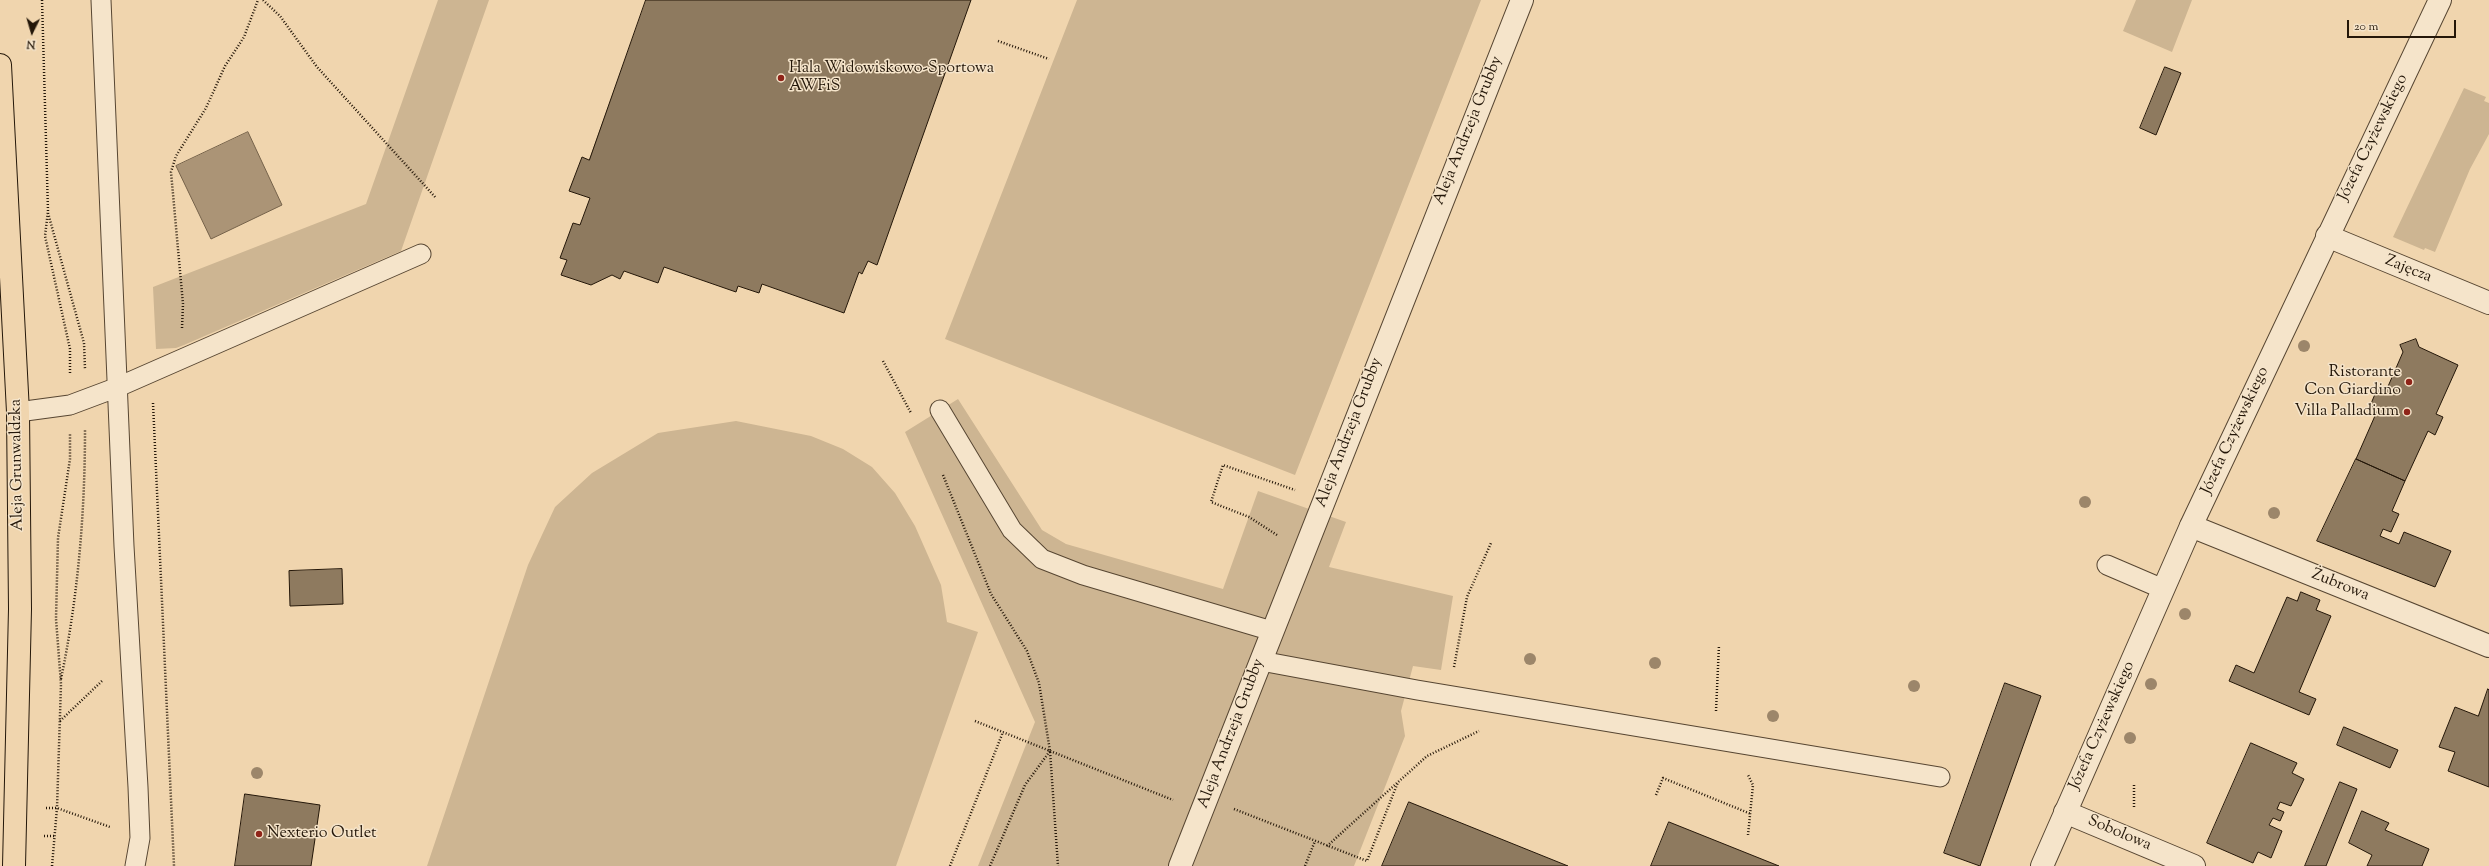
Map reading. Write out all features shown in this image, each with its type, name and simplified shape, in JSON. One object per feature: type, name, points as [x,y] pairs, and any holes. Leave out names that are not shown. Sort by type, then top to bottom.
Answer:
[{"type":"main road","name":"Aleja Grunwaldzka","points":[[0,65],[18,412],[20,609],[14,866]]},
{"type":"street","name":"Aleja Andrzeja Grubby","points":[[1180,866],[1522,0]]},
{"type":"street","name":"Józefa Czyżewskiego","points":[[2042,866],[2191,526],[2440,0]]},
{"type":"street","name":"Zajęcza","points":[[2327,236],[2489,303]]},
{"type":"street","name":"Żubrowa","points":[[2191,526],[2489,646]]},
{"type":"street","name":"Sobolowa","points":[[2065,812],[2194,866]]},
{"type":"lane","points":[[101,0],[130,655],[140,838],[135,866]]},
{"type":"lane","points":[[18,412],[78,402],[118,387],[181,358],[421,254]]},
{"type":"lane","points":[[940,410],[1012,530],[1042,559],[1083,575],[1272,631]]},
{"type":"lane","points":[[2108,565],[2163,588]]},
{"type":"lane","points":[[1261,661],[1715,741],[1940,777]]},
{"type":"path","points":[[42,0],[48,211],[45,236],[48,258],[70,349],[78,402],[85,476],[74,617],[61,684]]},
{"type":"path","points":[[181,358],[183,304],[171,172],[176,156],[206,108],[225,66],[244,37],[258,0]]},
{"type":"path","points":[[263,0],[280,16],[317,67],[436,198]]},
{"type":"path","points":[[998,41],[1049,59]]},
{"type":"path","points":[[48,211],[84,343],[78,402],[58,545],[56,619],[61,684],[57,808],[52,866]]},
{"type":"path","points":[[882,361],[912,415],[916,418]]},
{"type":"path","points":[[150,373],[153,399],[174,866]]},
{"type":"path","points":[[1249,517],[1211,502],[1223,465],[1296,491],[1299,483]]},
{"type":"path","points":[[941,469],[991,594],[1027,651],[1039,683],[1050,751],[1058,866]]},
{"type":"path","points":[[1448,695],[1467,597],[1491,543]]},
{"type":"path","points":[[1715,741],[1719,645]]},
{"type":"path","points":[[60,721],[130,655]]},
{"type":"path","points":[[975,721],[1050,751],[1204,805],[1314,841],[1367,861],[1398,782]]},
{"type":"path","points":[[1327,846],[1427,756],[1483,730]]},
{"type":"path","points":[[950,866],[1003,732]]},
{"type":"path","points":[[990,866],[1025,785],[1050,751]]},
{"type":"path","points":[[1746,769],[1752,785],[1751,814],[1748,835]]},
{"type":"path","points":[[1656,795],[1663,778],[1751,814]]},
{"type":"path","points":[[57,808],[140,838]]},
{"type":"path","points":[[1305,866],[1314,841]]},
{"type":"shaded area","points":[[438,0],[489,0],[401,251],[184,345],[176,348],[156,349],[153,287],[366,204]]},
{"type":"shaded area","points":[[1077,0],[1481,0],[1295,475],[945,339]]},
{"type":"shaded area","points":[[2136,0],[2192,0],[2172,52],[2123,31]]},
{"type":"shaded area","points":[[2464,88],[2486,97],[2484,101],[2489,103],[2489,134],[2470,169],[2435,252],[2425,248],[2424,250],[2393,237]]},
{"type":"shaded area","points":[[248,132],[282,205],[211,239],[176,166]]},
{"type":"shaded area","points":[[958,399],[1042,530],[1066,544],[1223,589],[1258,491],[1346,522],[1329,567],[1453,596],[1441,670],[1413,666],[1401,711],[1405,736],[1354,866],[978,866],[1035,722],[905,432]]},
{"type":"shaded area","points":[[736,421],[811,436],[843,449],[872,467],[895,493],[915,526],[941,585],[947,622],[978,632],[896,866],[427,866],[528,565],[555,507],[592,473],[658,433]]},
{"type":"building","name":"Hala Widowiskowo-Sportowa AWFiS","points":[[646,0],[971,0],[877,265],[868,261],[862,274],[859,272],[844,313],[762,284],[759,293],[738,286],[736,292],[664,267],[658,283],[624,271],[620,279],[612,275],[591,285],[561,275],[567,260],[560,258],[573,223],[580,225],[590,198],[569,191],[582,157],[589,160]]},
{"type":"building","points":[[2165,67],[2181,73],[2156,135],[2140,128]]},
{"type":"building","name":"Villa Palladium","points":[[2416,339],[2419,347],[2458,365],[2436,414],[2443,417],[2435,435],[2428,431],[2405,481],[2356,459],[2378,409],[2370,406],[2378,387],[2386,391],[2403,352],[2400,345]]},
{"type":"building","points":[[2356,459],[2405,481],[2392,511],[2399,514],[2391,532],[2383,529],[2380,536],[2399,544],[2404,532],[2451,551],[2435,587],[2317,541]]},
{"type":"building","points":[[342,569],[343,604],[290,606],[289,571]]},
{"type":"building","points":[[2301,592],[2320,600],[2316,610],[2331,616],[2299,692],[2316,699],[2309,715],[2229,681],[2236,665],[2254,673],[2287,597],[2297,601]]},
{"type":"building","points":[[2005,683],[2041,696],[1980,866],[1944,853]]},
{"type":"building","points":[[2488,689],[2489,787],[2448,771],[2455,752],[2439,747],[2455,707],[2478,716]]},
{"type":"building","points":[[2344,727],[2398,750],[2390,768],[2337,745]]},
{"type":"building","points":[[2251,743],[2297,763],[2292,773],[2304,779],[2291,806],[2280,802],[2277,809],[2284,812],[2280,821],[2273,818],[2269,825],[2282,831],[2271,858],[2258,852],[2253,863],[2207,843]]},
{"type":"building","points":[[2340,782],[2357,789],[2326,866],[2305,866]]},
{"type":"building","points":[[245,794],[320,805],[311,866],[235,866]]},
{"type":"building","points":[[1409,802],[1568,866],[1382,866]]},
{"type":"building","points":[[2362,811],[2389,823],[2385,830],[2429,849],[2422,866],[2367,866],[2372,855],[2349,843]]},
{"type":"building","points":[[1669,822],[1779,866],[1651,866]]},
{"type":"place","name":"Hala Widowiskowo-Sportowa AWFiS","points":[[781,78]]},
{"type":"place","name":"Ristorante Con Giardino","points":[[2409,382]]},
{"type":"place","name":"Villa Palladium","points":[[2407,412]]},
{"type":"place","name":"Nexterio Outlet","points":[[259,834]]}]
